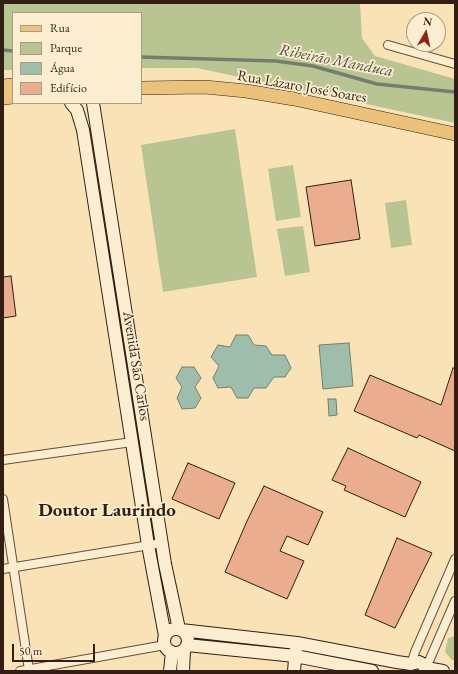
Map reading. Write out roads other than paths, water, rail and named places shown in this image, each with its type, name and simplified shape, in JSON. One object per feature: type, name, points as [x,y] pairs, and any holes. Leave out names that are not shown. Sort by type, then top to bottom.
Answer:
[{"type":"main road","name":"Rua Lázaro José Soares","points":[[142,88],[205,87],[246,91],[294,99],[455,134]]},
{"type":"main road","name":"Avenida São Carlos","points":[[72,104],[77,110],[83,130],[148,544],[167,644],[170,671]]},
{"type":"main road","name":"Avenida São Carlos","points":[[93,104],[165,564],[180,630]]},
{"type":"main road","points":[[372,671],[295,656],[186,647],[178,653],[167,644],[169,631],[174,629],[297,643],[410,667],[419,662],[423,664],[426,669],[443,671]]},
{"type":"main road","points":[[180,630],[186,634],[188,639],[183,671]]},
{"type":"main road","points":[[294,671],[297,643]]},
{"type":"street","points":[[388,45],[455,64]]},
{"type":"street","points":[[3,460],[132,442]]},
{"type":"street","points":[[3,499],[12,567],[29,670]]},
{"type":"street","points":[[3,569],[148,544],[162,543]]},
{"type":"street","points":[[410,667],[455,559]]},
{"type":"street","points":[[426,669],[455,601]]},
{"type":"street","points":[[20,671],[167,644]]},
{"type":"water","points":[[236,335],[248,335],[254,345],[266,346],[272,355],[285,355],[291,368],[285,377],[274,377],[266,388],[254,388],[248,398],[237,398],[231,387],[218,388],[213,378],[219,366],[211,357],[218,345],[230,347]]},
{"type":"water","points":[[349,343],[353,386],[323,389],[319,345]]},
{"type":"water","points":[[182,367],[194,367],[201,378],[195,387],[201,398],[195,408],[182,409],[177,398],[182,387],[176,378]]},
{"type":"water","points":[[328,399],[336,399],[337,415],[329,416]]},
{"type":"waterway","name":"Ribeirão Manduca","points":[[3,50],[12,51]]},
{"type":"waterway","name":"Ribeirão Manduca","points":[[142,57],[276,61],[313,66],[377,84],[455,92]]},
{"type":"district","name":"Doutor Laurindo","points":[[107,511]]}]
